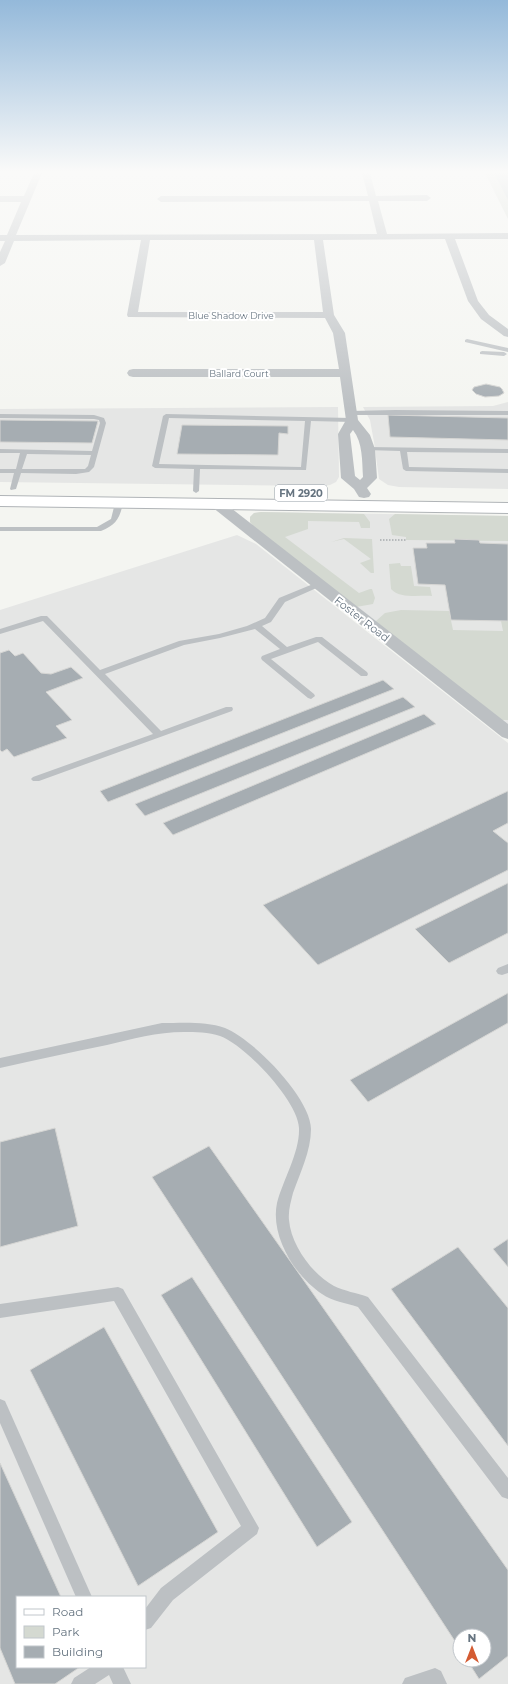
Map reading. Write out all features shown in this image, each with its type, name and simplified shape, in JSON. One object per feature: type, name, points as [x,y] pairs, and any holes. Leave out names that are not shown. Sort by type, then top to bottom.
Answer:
[{"type":"main road","name":"FM 2920","points":[[6,489],[362,491],[508,496]]},
{"type":"main road","name":"FM 2920","points":[[0,501],[508,508]]},
{"type":"street","points":[[0,263],[5,252]]},
{"type":"street","name":"Blue Shadow Drive","points":[[143,252],[132,315],[329,314]]},
{"type":"street","points":[[320,252],[329,314],[339,333],[351,417],[364,435],[368,449],[370,478],[362,491],[348,478],[344,434],[351,417]]},
{"type":"street","points":[[455,252],[474,301],[485,317],[508,334]]},
{"type":"street","name":"Ballard Court","points":[[133,373],[345,373]]},
{"type":"street","name":"Foster Road","points":[[217,504],[508,733]]},
{"type":"lane","points":[[467,341],[508,350]]},
{"type":"lane","points":[[482,354],[508,354]]},
{"type":"lane","points":[[308,420],[304,469],[155,466],[166,416],[308,420],[395,412],[508,413]]},
{"type":"lane","points":[[0,416],[94,417],[102,419],[103,423],[91,467],[87,471],[0,471]]},
{"type":"lane","points":[[368,449],[508,451]]},
{"type":"lane","points":[[403,450],[406,470],[508,471]]},
{"type":"lane","points":[[0,451],[94,453]]},
{"type":"lane","points":[[6,489],[17,472],[24,452]]},
{"type":"lane","points":[[196,491],[197,467]]},
{"type":"lane","points":[[0,529],[98,529],[110,525],[116,519],[119,503]]},
{"type":"lane","points":[[99,673],[182,643],[220,636],[256,625],[268,620],[282,600],[318,584]]},
{"type":"lane","points":[[0,632],[44,618],[159,736]]},
{"type":"lane","points":[[256,625],[286,650]]},
{"type":"lane","points":[[311,696],[265,658],[319,639],[364,674]]},
{"type":"lane","points":[[36,779],[159,736],[229,709]]},
{"type":"lane","points":[[0,1063],[162,1028],[204,1028],[224,1032],[239,1041],[262,1061],[292,1096],[305,1119],[304,1138],[284,1204],[281,1220],[286,1237],[296,1256],[313,1278],[328,1290],[363,1302],[508,1491]]},
{"type":"lane","points":[[0,1311],[118,1294],[251,1528],[167,1594],[146,1621]]},
{"type":"lane","points":[[0,1406],[84,1596]]},
{"type":"lane","points":[[80,1684],[104,1668]]},
{"type":"lane","points":[[114,1668],[122,1684]]},
{"type":"lane","points":[[411,1684],[435,1677],[438,1684]]},
{"type":"path","points":[[380,540],[406,540]]},
{"type":"shaded area","points":[[508,402],[508,489],[399,487],[388,485],[379,479],[370,420],[363,407],[493,406]]},
{"type":"shaded area","points":[[338,407],[339,477],[336,482],[330,485],[0,482],[0,409]]},
{"type":"shaded area","points":[[254,513],[508,516],[508,725],[325,583],[250,522],[250,517]]},
{"type":"shaded area","points":[[237,535],[256,544],[508,743],[508,1684],[0,1684],[0,610]]},
{"type":"green space","points":[[254,513],[364,514],[370,522],[370,528],[361,528],[359,522],[308,521],[308,529],[285,537],[359,593],[372,589],[375,598],[373,604],[356,607],[254,527],[250,522],[250,517]]},
{"type":"green space","points":[[395,514],[508,516],[508,541],[406,540],[406,537],[392,535],[389,519]]},
{"type":"green space","points":[[344,538],[372,539],[374,573],[371,573],[360,563],[371,559],[344,539],[331,542]]},
{"type":"green space","points":[[400,563],[401,566],[411,566],[414,586],[430,587],[432,596],[404,595],[391,589],[389,564]]},
{"type":"green space","points":[[401,610],[449,611],[453,630],[503,631],[501,621],[508,621],[508,720],[502,720],[376,621],[385,613]]},
{"type":"building","points":[[486,384],[500,387],[504,393],[499,396],[485,397],[476,394],[472,390],[474,387]]},
{"type":"building","points":[[388,415],[508,418],[508,440],[390,437]]},
{"type":"building","points":[[0,420],[98,421],[92,443],[0,442]]},
{"type":"building","points":[[182,425],[288,426],[288,434],[279,433],[278,455],[177,454]]},
{"type":"building","points":[[454,539],[479,540],[480,543],[508,544],[508,621],[451,620],[445,585],[418,584],[413,548],[427,548],[426,543],[455,543]]},
{"type":"building","points":[[9,650],[15,656],[23,653],[41,673],[51,674],[71,667],[83,678],[46,692],[72,720],[56,726],[67,738],[14,757],[7,749],[2,752],[0,750],[0,653]]},
{"type":"building","points":[[383,680],[394,689],[108,802],[100,791]]},
{"type":"building","points":[[403,697],[415,707],[145,816],[135,804]]},
{"type":"building","points":[[424,714],[436,724],[173,835],[163,823]]},
{"type":"building","points":[[508,791],[508,823],[493,831],[508,843],[508,870],[318,965],[263,905]]},
{"type":"building","points":[[508,883],[508,933],[449,963],[415,929]]},
{"type":"building","points":[[508,993],[508,1023],[368,1102],[350,1080]]},
{"type":"building","points":[[55,1128],[78,1226],[0,1247],[0,1142]]},
{"type":"building","points":[[209,1146],[508,1570],[508,1656],[479,1679],[472,1668],[492,1668],[492,1628],[452,1628],[452,1637],[152,1177]]},
{"type":"building","points":[[508,1239],[508,1267],[493,1249]]},
{"type":"building","points":[[458,1247],[508,1308],[508,1446],[391,1289]]},
{"type":"building","points":[[192,1277],[352,1522],[317,1547],[161,1295]]},
{"type":"building","points":[[104,1327],[218,1532],[138,1586],[30,1370]]},
{"type":"building","points":[[0,1463],[61,1596],[16,1596],[16,1668],[79,1668],[55,1684],[15,1684],[0,1648]]}]
